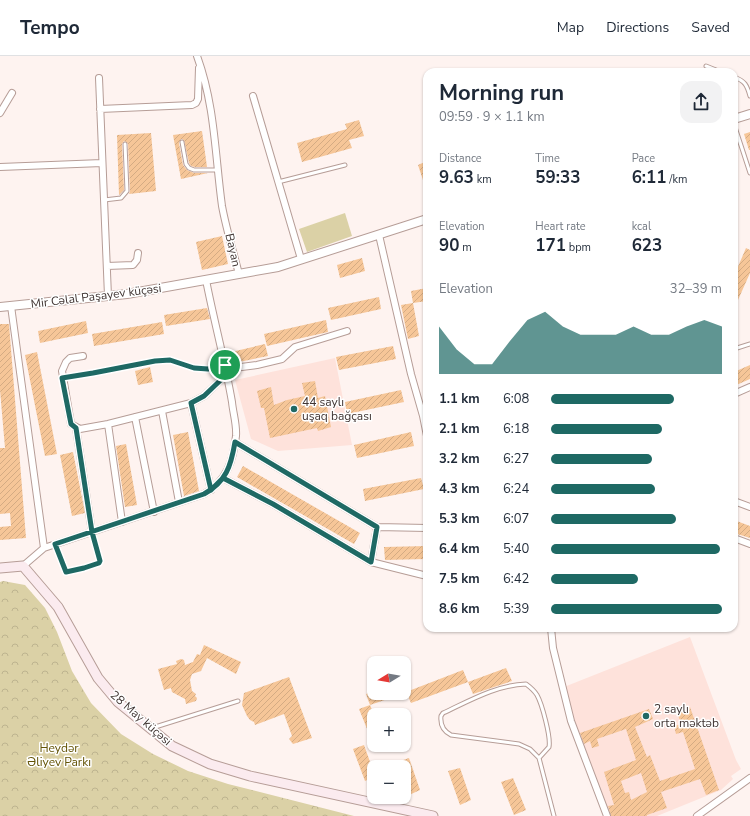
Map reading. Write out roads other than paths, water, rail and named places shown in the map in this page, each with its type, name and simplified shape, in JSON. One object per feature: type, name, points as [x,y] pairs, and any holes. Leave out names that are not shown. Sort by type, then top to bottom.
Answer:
[{"type":"main road","points":[[0,568],[23,566]]},
{"type":"main road","name":"28 May küçəsi","points":[[23,566],[58,607],[98,678],[118,702],[172,746],[210,764],[250,776],[411,813],[433,816]]},
{"type":"street","name":"Bayan","points":[[197,56],[207,87],[216,142],[222,207],[238,274],[278,267],[423,220]]},
{"type":"street","points":[[100,109],[192,105],[196,103],[198,99],[200,64]]},
{"type":"street","points":[[99,78],[108,296]]},
{"type":"street","points":[[0,113],[12,93]]},
{"type":"street","points":[[252,96],[301,259]]},
{"type":"street","points":[[738,118],[750,114]]},
{"type":"street","points":[[0,166],[102,163]]},
{"type":"street","points":[[379,235],[411,374],[423,410]]},
{"type":"street","points":[[107,266],[133,265],[137,260],[138,253]]},
{"type":"street","name":"Mir Cəlal Paşayev küçəsi","points":[[0,306],[127,294],[238,274]]},
{"type":"street","points":[[23,566],[44,548],[204,494],[211,490],[223,478],[232,461],[236,434],[226,369],[206,280]]},
{"type":"street","points":[[11,306],[44,548]]},
{"type":"street","points":[[83,356],[70,358],[66,362],[62,371],[71,424],[80,430],[191,403],[204,396],[226,369],[257,365],[282,359],[295,347],[348,331]]},
{"type":"street","points":[[738,392],[750,387]]},
{"type":"street","points":[[191,403],[211,490]]},
{"type":"street","points":[[162,411],[179,502]]},
{"type":"street","points":[[135,417],[154,512]]},
{"type":"street","points":[[108,424],[122,522]]},
{"type":"street","points":[[76,428],[92,532]]},
{"type":"street","points":[[235,442],[377,527],[423,528]]},
{"type":"street","points":[[223,478],[273,504],[371,562],[423,575]]},
{"type":"street","points":[[738,503],[750,508]]},
{"type":"street","points":[[371,562],[377,527]]},
{"type":"street","points":[[738,540],[750,544]]},
{"type":"street","points":[[551,632],[553,648],[571,721],[607,816]]},
{"type":"street","points":[[697,816],[750,778]]},
{"type":"lane","points":[[706,66],[711,68]]},
{"type":"lane","points":[[738,79],[745,82],[750,96]]},
{"type":"lane","points":[[738,136],[750,173]]},
{"type":"lane","points":[[182,142],[186,164],[189,168],[194,170],[219,170]]},
{"type":"lane","points":[[104,200],[121,198],[127,191],[125,144]]},
{"type":"lane","points":[[278,182],[345,165]]},
{"type":"lane","points":[[738,348],[750,344]]},
{"type":"lane","points":[[62,378],[155,361],[170,360],[194,368],[226,369]]},
{"type":"lane","points":[[55,544],[66,572],[92,566],[100,561],[92,532]]},
{"type":"lane","points":[[539,758],[549,747],[549,736],[538,696],[534,690],[526,684],[508,686],[479,696],[443,713],[441,716],[443,729],[451,735],[526,746],[539,758],[554,816]]},
{"type":"lane","points":[[150,728],[238,701]]},
{"type":"place","name":"44 saylı uşaq bağçası","points":[[294,409]]},
{"type":"place","name":"2 saylı orta məktəb","points":[[646,716]]},
{"type":"park label","name":"Heydər Əliyev Parkı","points":[[59,755]]}]
